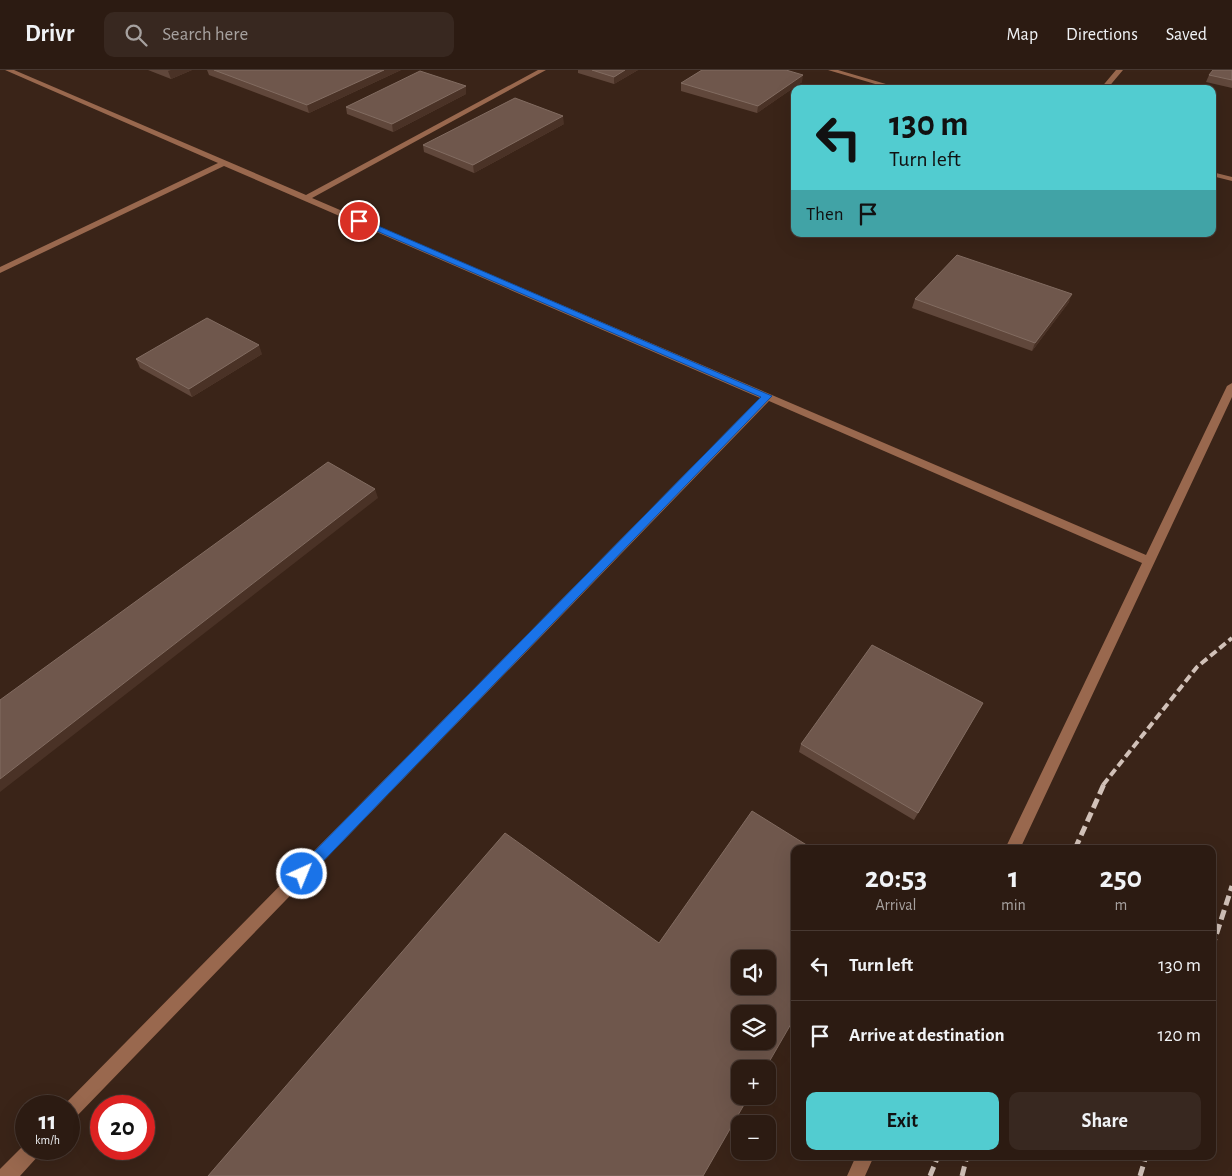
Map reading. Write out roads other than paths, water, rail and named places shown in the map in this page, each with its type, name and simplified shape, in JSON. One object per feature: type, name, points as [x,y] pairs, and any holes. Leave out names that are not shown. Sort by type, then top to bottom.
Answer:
[{"type":"lane","points":[[8,70],[1149,561]]},
{"type":"lane","points":[[306,198],[543,70]]},
{"type":"lane","points":[[831,70],[885,85]]},
{"type":"lane","points":[[1106,85],[1120,70]]},
{"type":"lane","points":[[0,270],[224,163]]},
{"type":"lane","points":[[1216,175],[1232,179]]},
{"type":"lane","points":[[1014,845],[1232,386]]},
{"type":"lane","points":[[80,1101],[767,396]]},
{"type":"lane","points":[[7,1176],[22,1160]]},
{"type":"lane","points":[[856,1176],[863,1160]]},
{"type":"railway","points":[[1103,785],[1197,667],[1232,638]]},
{"type":"railway","points":[[1077,845],[1104,784]]},
{"type":"railway","points":[[1216,936],[1232,886]]},
{"type":"railway","points":[[930,1176],[936,1160]]},
{"type":"railway","points":[[962,1176],[966,1160]]},
{"type":"railway","points":[[1140,1176],[1145,1160]]}]
